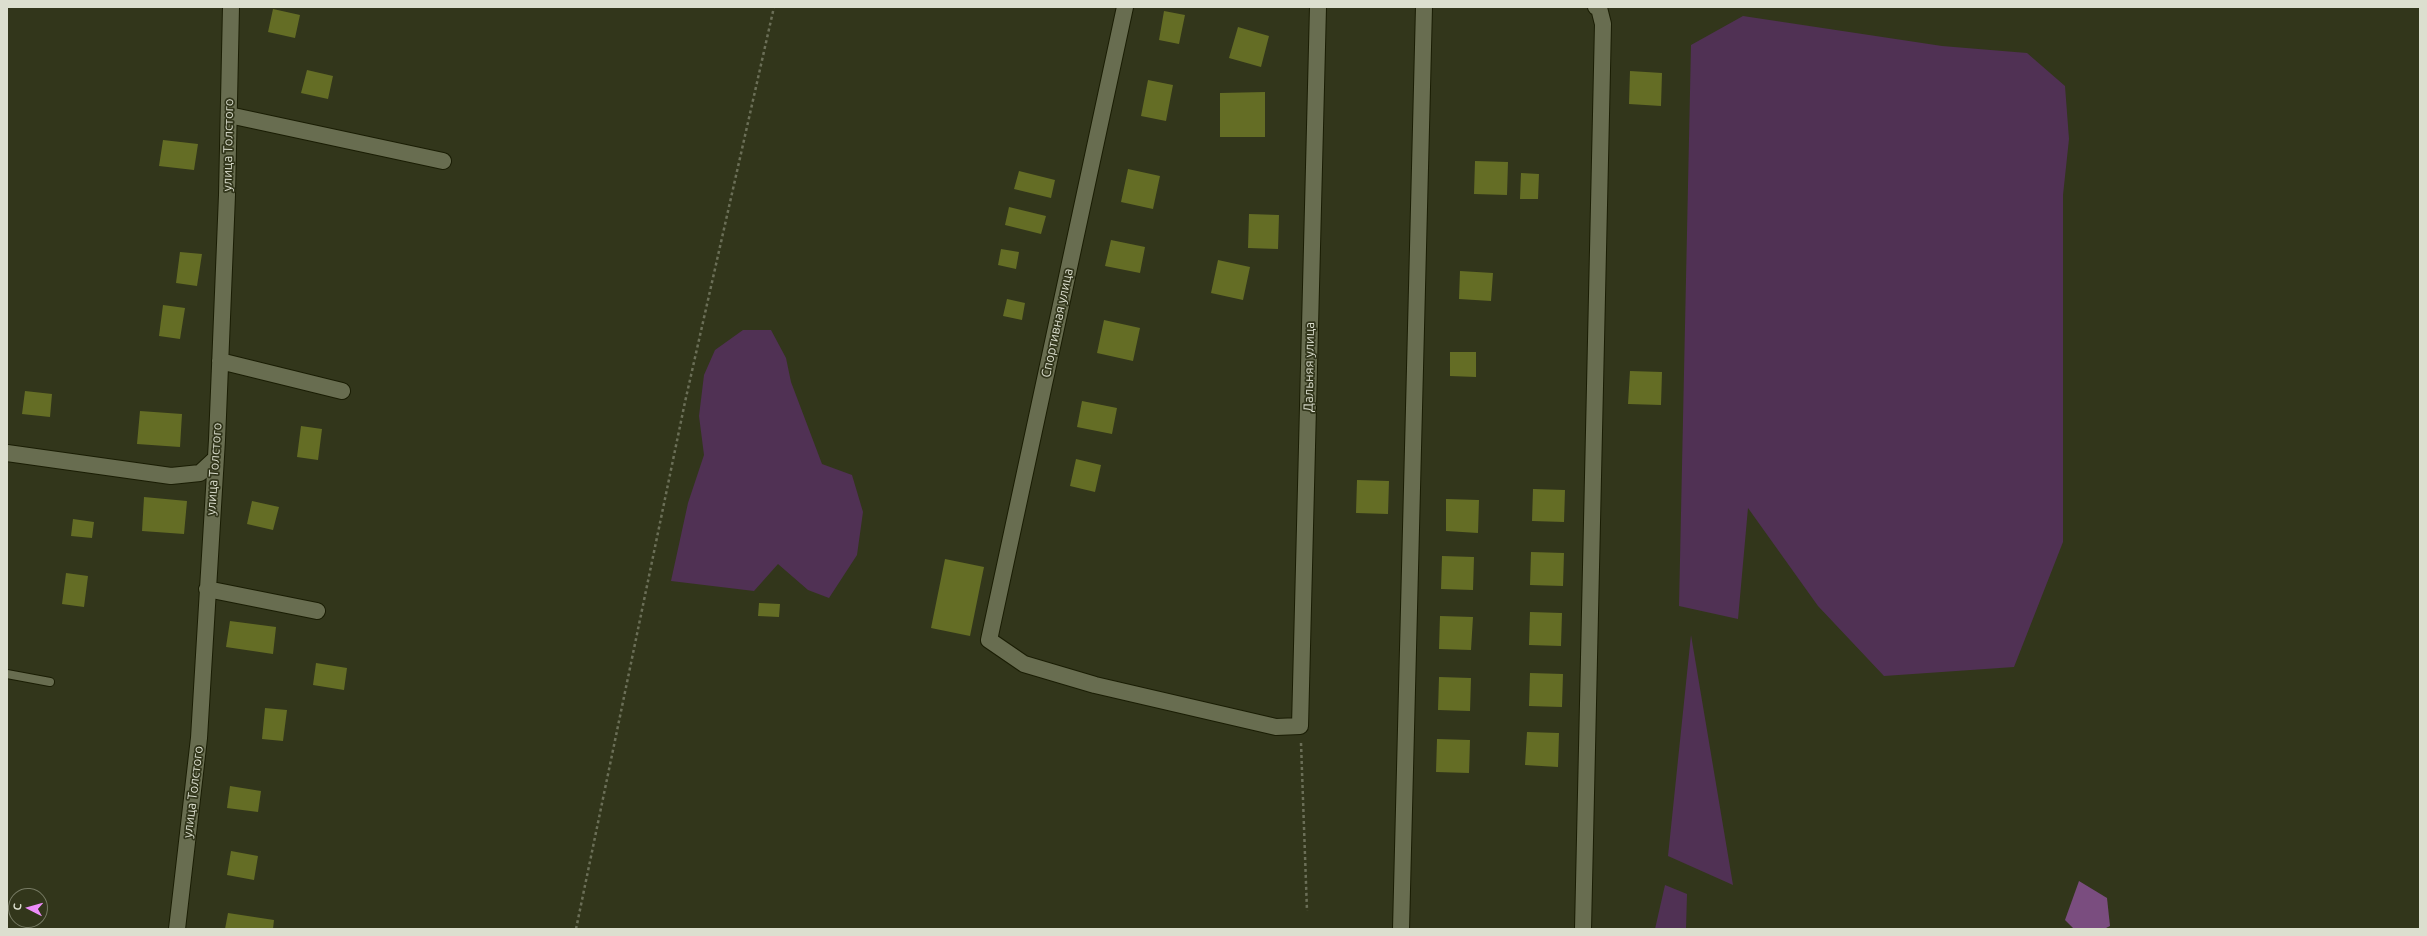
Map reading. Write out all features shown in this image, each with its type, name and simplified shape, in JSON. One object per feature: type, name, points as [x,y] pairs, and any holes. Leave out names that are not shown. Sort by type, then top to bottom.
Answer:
[{"type":"street","name":"улица Толстого","points":[[177,929],[199,738],[220,361],[229,115],[231,7]]},
{"type":"street","name":"Спортивная улица","points":[[1126,7],[989,640],[1024,664],[1095,685],[1276,727],[1300,726]]},
{"type":"street","name":"Дальняя улица","points":[[1300,726],[1318,7]]},
{"type":"street","points":[[1401,929],[1424,7]]},
{"type":"street","points":[[1582,929],[1603,24],[1599,8],[1596,7]]},
{"type":"street","points":[[229,115],[443,161]]},
{"type":"street","points":[[220,361],[342,391]]},
{"type":"street","points":[[7,453],[171,476],[200,473],[214,460]]},
{"type":"street","points":[[207,589],[317,611]]},
{"type":"lane","points":[[7,674],[50,682]]},
{"type":"path","points":[[576,929],[685,402],[774,7]]},
{"type":"path","points":[[1300,726],[1307,911]]},
{"type":"shaded area","points":[[1743,16],[1942,46],[2027,53],[2065,86],[2069,139],[2063,195],[2063,542],[2014,667],[1884,676],[1818,606],[1748,508],[1738,619],[1679,606],[1691,45]]},
{"type":"shaded area","points":[[743,330],[771,330],[786,358],[791,382],[822,464],[852,475],[863,512],[857,555],[829,598],[808,590],[778,564],[754,591],[671,581],[688,503],[704,455],[699,416],[704,375],[715,350]]},
{"type":"shaded area","points":[[1691,635],[1733,885],[1668,856]]},
{"type":"shaded area","points":[[2079,881],[2107,898],[2110,926],[2104,929],[2074,929],[2065,920]]},
{"type":"shaded area","points":[[1665,885],[1687,894],[1686,929],[1655,929]]},
{"type":"building","points":[[273,9],[300,15],[295,38],[268,32]]},
{"type":"building","points":[[1164,11],[1185,15],[1179,44],[1159,40]]},
{"type":"building","points":[[1238,27],[1269,36],[1261,67],[1229,58]]},
{"type":"building","points":[[307,70],[333,76],[328,99],[301,93]]},
{"type":"building","points":[[1630,71],[1662,73],[1661,106],[1629,104]]},
{"type":"building","points":[[1148,80],[1173,85],[1166,121],[1141,116]]},
{"type":"building","points":[[1265,92],[1265,137],[1220,137],[1220,93]]},
{"type":"building","points":[[163,140],[198,144],[194,170],[159,166]]},
{"type":"building","points":[[1475,161],[1508,162],[1507,195],[1474,194]]},
{"type":"building","points":[[1128,169],[1160,176],[1153,209],[1121,202]]},
{"type":"building","points":[[1019,171],[1055,180],[1051,198],[1014,189]]},
{"type":"building","points":[[1521,173],[1539,174],[1538,199],[1520,199]]},
{"type":"building","points":[[1009,207],[1046,216],[1041,234],[1005,225]]},
{"type":"building","points":[[1249,214],[1279,215],[1278,249],[1248,248]]},
{"type":"building","points":[[1111,240],[1145,247],[1140,273],[1105,266]]},
{"type":"building","points":[[1001,249],[1019,252],[1016,269],[998,265]]},
{"type":"building","points":[[180,252],[202,254],[197,286],[176,283]]},
{"type":"building","points":[[1218,260],[1250,267],[1243,300],[1211,293]]},
{"type":"building","points":[[1460,271],[1493,273],[1491,301],[1459,299]]},
{"type":"building","points":[[1007,299],[1025,303],[1022,320],[1003,316]]},
{"type":"building","points":[[163,305],[185,308],[180,339],[159,336]]},
{"type":"building","points":[[1104,320],[1140,328],[1133,361],[1097,353]]},
{"type":"building","points":[[1450,352],[1476,352],[1476,377],[1450,376]]},
{"type":"building","points":[[1630,371],[1662,372],[1661,405],[1628,404]]},
{"type":"building","points":[[25,391],[52,394],[50,417],[22,414]]},
{"type":"building","points":[[1082,401],[1117,408],[1112,434],[1077,427]]},
{"type":"building","points":[[140,411],[182,414],[180,447],[137,444]]},
{"type":"building","points":[[301,426],[322,429],[318,460],[297,457]]},
{"type":"building","points":[[1076,459],[1101,465],[1095,492],[1070,486]]},
{"type":"building","points":[[1357,480],[1389,481],[1388,514],[1356,513]]},
{"type":"building","points":[[1533,489],[1565,490],[1564,522],[1532,521]]},
{"type":"building","points":[[144,497],[187,501],[184,534],[142,531]]},
{"type":"building","points":[[1446,499],[1479,500],[1478,533],[1446,531]]},
{"type":"building","points":[[252,501],[279,507],[273,530],[247,524]]},
{"type":"building","points":[[73,519],[94,522],[92,538],[71,536]]},
{"type":"building","points":[[1531,552],[1564,553],[1563,586],[1530,585]]},
{"type":"building","points":[[1442,556],[1474,557],[1473,590],[1441,589]]},
{"type":"building","points":[[945,559],[984,567],[970,636],[931,628]]},
{"type":"building","points":[[66,573],[88,576],[84,607],[62,604]]},
{"type":"building","points":[[759,603],[780,604],[779,617],[758,616]]},
{"type":"building","points":[[1530,612],[1562,613],[1561,646],[1529,645]]},
{"type":"building","points":[[1440,616],[1473,617],[1471,650],[1439,649]]},
{"type":"building","points":[[230,621],[276,627],[273,654],[226,647]]},
{"type":"building","points":[[316,663],[347,668],[344,690],[313,685]]},
{"type":"building","points":[[1530,673],[1563,674],[1562,707],[1529,706]]},
{"type":"building","points":[[1439,677],[1471,678],[1470,711],[1438,710]]},
{"type":"building","points":[[265,708],[287,710],[283,741],[262,739]]},
{"type":"building","points":[[1527,732],[1559,733],[1558,767],[1525,765]]},
{"type":"building","points":[[1437,739],[1470,740],[1469,773],[1436,772]]},
{"type":"building","points":[[230,786],[261,791],[258,812],[227,808]]},
{"type":"building","points":[[231,851],[258,856],[254,880],[227,875]]},
{"type":"building","points":[[228,913],[274,920],[273,929],[225,929]]}]
